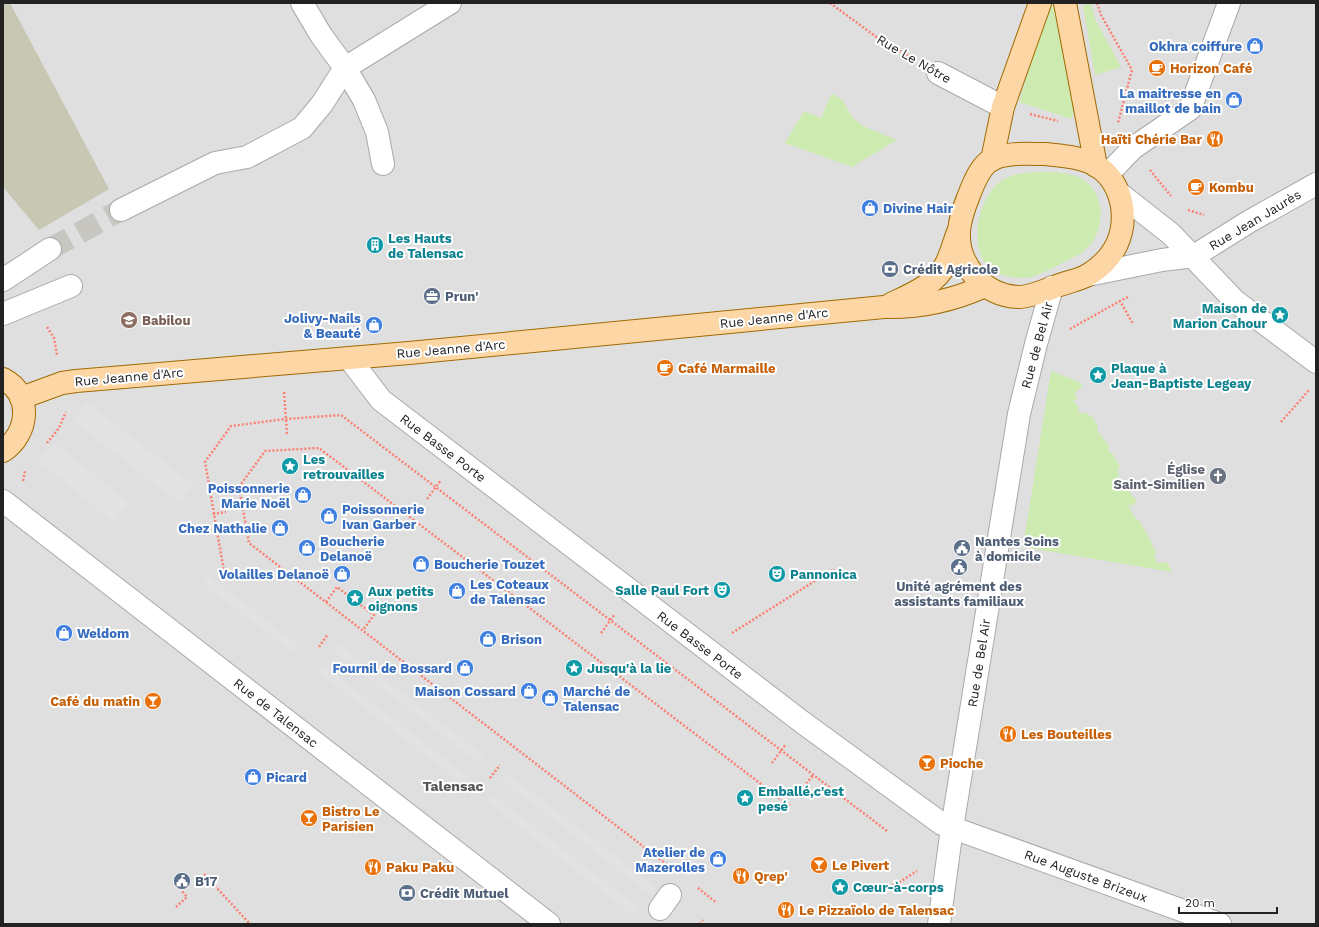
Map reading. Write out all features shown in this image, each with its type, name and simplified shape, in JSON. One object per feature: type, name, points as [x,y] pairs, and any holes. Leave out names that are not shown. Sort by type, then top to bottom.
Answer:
[{"type":"main road","points":[[992,160],[1003,107],[1040,3]]},
{"type":"main road","points":[[1065,3],[1072,47],[1090,130],[1102,170],[1120,194],[1124,220],[1122,234],[1116,248],[1104,262],[1088,275],[1020,297],[999,293],[985,286],[964,260],[960,246],[959,230],[962,214],[976,179],[986,164],[992,160],[1014,155],[1045,154],[1074,157],[1102,170]]},
{"type":"main road","name":"Rue Jeanne d'Arc","points":[[884,307],[919,290],[935,279],[946,265],[959,230]]},
{"type":"main road","name":"Rue Jeanne d'Arc","points":[[21,398],[62,383],[76,381],[349,358],[884,307],[907,308],[930,305],[950,300],[985,286]]},
{"type":"main road","points":[[3,378],[15,388],[21,398],[24,408],[22,430],[17,439],[3,451]]},
{"type":"street","points":[[302,3],[321,35],[345,68],[364,100],[377,132],[383,164]]},
{"type":"street","points":[[121,210],[216,164],[247,157],[302,128],[322,104],[345,68],[450,3]]},
{"type":"street","points":[[1102,170],[1190,109],[1229,3]]},
{"type":"street","name":"Rue Le Nôtre","points":[[938,73],[1003,107]]},
{"type":"street","name":"Rue Jean Jaurès","points":[[1088,275],[1162,260],[1194,256],[1250,221],[1316,184]]},
{"type":"street","name":"Rue Jean Jaurès","points":[[1120,194],[1171,234],[1194,256]]},
{"type":"street","points":[[3,280],[50,249]]},
{"type":"street","points":[[1194,256],[1235,301],[1316,362]]},
{"type":"street","points":[[3,314],[71,286]]},
{"type":"street","name":"Rue de Bel Air","points":[[938,924],[952,828],[1019,414],[1052,287]]},
{"type":"street","name":"Rue Basse Porte","points":[[349,358],[380,400],[802,722],[925,812],[952,828]]},
{"type":"street","name":"Rue de Talensac","points":[[3,501],[549,924]]},
{"type":"street","name":"Rue Auguste Brizeux","points":[[952,828],[1220,924]]},
{"type":"path","name":"Rue Le Nôtre","points":[[830,3],[875,36],[938,73]]},
{"type":"path","points":[[1097,3],[1101,16],[1132,70],[1117,126]]},
{"type":"path","points":[[1040,329],[1069,329],[1120,301]]},
{"type":"path","points":[[1122,306],[1133,324]]},
{"type":"path","points":[[282,364],[287,434]]},
{"type":"path","points":[[1281,422],[1311,388]]},
{"type":"path","points":[[225,577],[205,462],[231,426],[286,419],[341,416],[887,832]]},
{"type":"path","points":[[671,868],[249,542],[239,487],[265,451],[319,448],[790,806]]},
{"type":"path","points":[[213,514],[226,512]]},
{"type":"path","points":[[733,632],[834,569]]},
{"type":"path","points":[[326,602],[337,587],[374,615],[363,630]]},
{"type":"path","points":[[601,632],[618,609]]},
{"type":"path","points":[[319,647],[328,634]]},
{"type":"path","points":[[772,763],[789,740]]},
{"type":"path","points":[[490,778],[500,765]]},
{"type":"path","points":[[804,787],[813,775]]},
{"type":"path","points":[[872,886],[894,885],[928,867],[946,870]]},
{"type":"path","points":[[204,874],[250,924]]},
{"type":"path","points":[[695,886],[717,903]]},
{"type":"path","points":[[176,907],[187,897],[182,892]]},
{"type":"path","points":[[700,924],[703,920]]},
{"type":"shaded area","points":[[3,3],[1316,3],[1316,924],[3,924]]},
{"type":"shaded area","points":[[3,3],[10,3],[109,189],[39,230],[3,187]]},
{"type":"shaded area","points":[[87,402],[194,485],[179,503],[72,420]]},
{"type":"shaded area","points":[[54,442],[129,503],[114,522],[38,461]]},
{"type":"shaded area","points":[[207,575],[301,647],[295,654],[202,583]]},
{"type":"shaded area","points":[[338,644],[484,755],[479,763],[333,651]]},
{"type":"shaded area","points":[[323,665],[469,777],[463,784],[317,672]]},
{"type":"shaded area","points":[[508,774],[657,888],[651,895],[503,781]]},
{"type":"shaded area","points":[[492,794],[640,909],[634,916],[486,801]]},
{"type":"green space","points":[[1052,3],[1059,3],[1074,106],[1072,119],[1019,102],[1031,62]]},
{"type":"green space","points":[[1091,4],[1095,19],[1121,67],[1095,75],[1083,5]]},
{"type":"green space","points":[[832,93],[843,101],[853,118],[863,126],[897,140],[852,167],[785,143],[804,111],[821,118]]},
{"type":"green space","points":[[1031,172],[1057,172],[1072,175],[1082,179],[1090,185],[1096,193],[1101,212],[1098,232],[1093,241],[1084,251],[1042,273],[1026,278],[1005,276],[990,268],[983,259],[979,249],[977,236],[981,211],[986,199],[1001,181],[1010,176]]},
{"type":"green space","points":[[1051,371],[1083,385],[1075,393],[1077,399],[1073,401],[1079,407],[1078,411],[1080,413],[1087,413],[1089,416],[1091,415],[1098,427],[1097,430],[1109,446],[1108,449],[1110,454],[1112,453],[1120,466],[1118,469],[1119,478],[1125,486],[1127,485],[1131,495],[1137,501],[1133,506],[1130,504],[1129,507],[1135,518],[1140,521],[1156,552],[1154,556],[1158,563],[1167,562],[1172,572],[1023,547]]},
{"type":"tunnel","points":[[50,249],[121,210]]},
{"type":"place","name":"Okhra coiffure","points":[[1255,46]]},
{"type":"place","name":"Horizon Café","points":[[1157,68]]},
{"type":"place","name":"La maitresse en maillot de bain","points":[[1234,100]]},
{"type":"place","name":"Haïti Chérie Bar","points":[[1215,139]]},
{"type":"place","name":"Kombu","points":[[1196,187]]},
{"type":"place","name":"Divine Hair","points":[[870,208]]},
{"type":"place","name":"Les Hauts de Talensac","points":[[375,245]]},
{"type":"place","name":"Crédit Agricole","points":[[890,269]]},
{"type":"place","name":"Prun'","points":[[432,296]]},
{"type":"place","name":"Maison de Marion Cahour","points":[[1280,315]]},
{"type":"place","name":"Babilou","points":[[129,320]]},
{"type":"place","name":"Jolivy-Nails & Beauté","points":[[374,325]]},
{"type":"place","name":"Café Marmaille","points":[[665,368]]},
{"type":"place","name":"Plaque à Jean-Baptiste Legeay","points":[[1098,375]]},
{"type":"place","name":"Les retrouvailles","points":[[290,466]]},
{"type":"place","name":"Église Saint-Similien","points":[[1218,476]]},
{"type":"place","name":"Poissonnerie Marie Noël","points":[[303,495]]},
{"type":"place","name":"Poissonnerie Ivan Garber","points":[[329,516]]},
{"type":"place","name":"Chez Nathalie","points":[[280,528]]},
{"type":"place","name":"Boucherie Delanoë","points":[[307,548]]},
{"type":"place","name":"Nantes Soins à domicile","points":[[962,548]]},
{"type":"place","name":"Boucherie Touzet","points":[[421,564]]},
{"type":"place","name":"Unité agrément des assistants familiaux","points":[[959,567]]},
{"type":"place","name":"Volailles Delanoë","points":[[342,574]]},
{"type":"place","name":"Pannonica","points":[[777,574]]},
{"type":"place","name":"Salle Paul Fort","points":[[722,590]]},
{"type":"place","name":"Les Coteaux de Talensac","points":[[457,591]]},
{"type":"place","name":"Aux petits oignons","points":[[355,598]]},
{"type":"place","name":"Weldom","points":[[64,633]]},
{"type":"place","name":"Brison","points":[[488,639]]},
{"type":"place","name":"Fournil de Bossard","points":[[465,668]]},
{"type":"place","name":"Jusqu'à la lie","points":[[574,668]]},
{"type":"place","name":"Maison Cossard","points":[[529,691]]},
{"type":"place","name":"Marché de Talensac","points":[[550,698]]},
{"type":"place","name":"Café du matin","points":[[153,701]]},
{"type":"place","name":"Les Bouteilles","points":[[1008,734]]},
{"type":"place","name":"Pioche","points":[[927,763]]},
{"type":"place","name":"Picard","points":[[253,777]]},
{"type":"place","name":"Emballé,c'est pesé","points":[[745,798]]},
{"type":"place","name":"Bistro Le Parisien","points":[[309,818]]},
{"type":"place","name":"Atelier de Mazerolles","points":[[718,859]]},
{"type":"place","name":"Le Pivert","points":[[819,865]]},
{"type":"place","name":"Paku Paku","points":[[373,867]]},
{"type":"place","name":"Qrep'","points":[[741,876]]},
{"type":"place","name":"B17","points":[[182,881]]},
{"type":"place","name":"Cœur-à-corps","points":[[840,887]]},
{"type":"place","name":"Crédit Mutuel","points":[[407,893]]},
{"type":"place","name":"Le Pizzaïolo de Talensac","points":[[786,910]]},
{"type":"district","name":"Talensac","points":[[453,786]]}]
